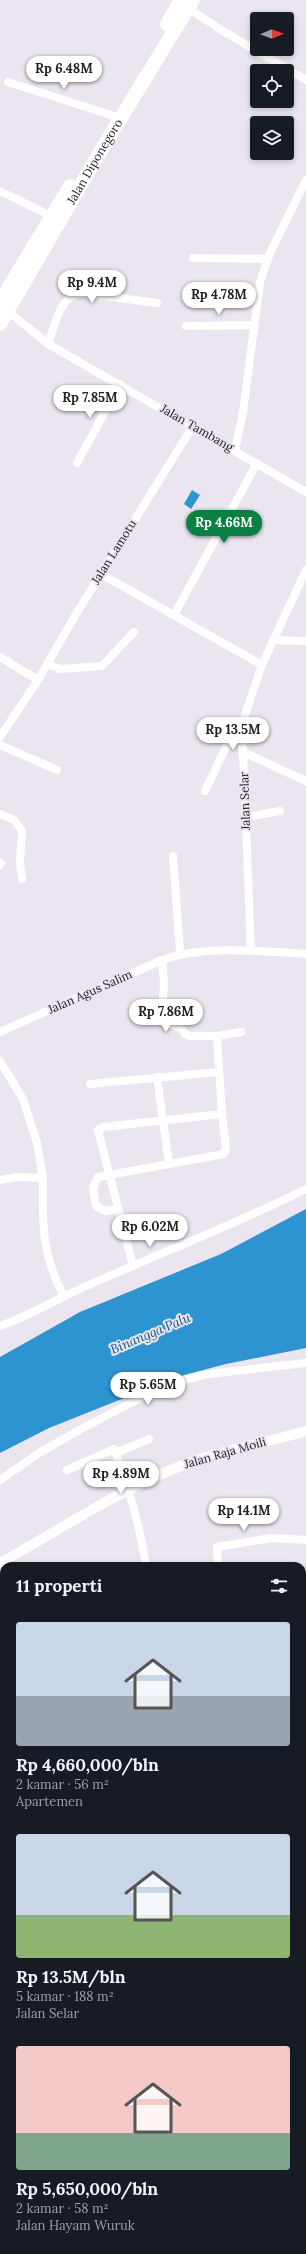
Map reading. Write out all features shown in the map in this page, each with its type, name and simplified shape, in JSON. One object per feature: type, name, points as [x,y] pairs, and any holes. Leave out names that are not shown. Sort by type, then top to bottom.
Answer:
[{"type":"highway","name":"Jalan Diponegoro","points":[[0,324],[4,307],[83,163],[187,3]]},
{"type":"highway","name":"Jalan Diponegoro","points":[[4,307],[21,285],[70,208],[100,152],[187,3]]},
{"type":"street","points":[[187,3],[223,31],[306,80]]},
{"type":"street","points":[[8,82],[114,116]]},
{"type":"street","points":[[235,451],[243,412],[253,325],[260,282],[268,259],[306,180]]},
{"type":"street","points":[[0,191],[53,216]]},
{"type":"street","points":[[193,258],[268,259]]},
{"type":"street","points":[[48,344],[59,312],[64,303],[74,295],[93,294],[157,303]]},
{"type":"street","name":"Jalan Tambang","points":[[4,307],[48,344],[306,492]]},
{"type":"street","points":[[186,326],[253,325]]},
{"type":"street","points":[[77,464],[120,384]]},
{"type":"street","name":"Jalan Lamotu","points":[[0,737],[38,680],[101,574],[193,426]]},
{"type":"street","points":[[174,615],[257,463]]},
{"type":"street","name":"Jalan Selar","points":[[251,950],[243,752],[240,730],[262,665],[306,570]]},
{"type":"street","points":[[101,574],[262,665]]},
{"type":"street","points":[[47,664],[60,669],[102,666],[134,632]]},
{"type":"street","points":[[273,640],[306,641]]},
{"type":"street","points":[[0,657],[38,680]]},
{"type":"street","points":[[204,791],[227,745],[240,730]]},
{"type":"street","points":[[0,745],[57,770]]},
{"type":"street","points":[[243,752],[306,781]]},
{"type":"street","points":[[246,817],[280,811]]},
{"type":"street","points":[[0,814],[14,820],[22,831],[20,858],[22,879]]},
{"type":"street","points":[[173,856],[180,954]]},
{"type":"street","name":"Jalan Agus Salim","points":[[0,1032],[162,960],[180,954],[251,950],[306,954]]},
{"type":"street","points":[[162,960],[164,984],[161,1021],[181,1028],[187,1035],[217,1036],[241,1032]]},
{"type":"street","points":[[118,1209],[102,1210],[96,1206],[93,1188],[98,1177],[224,1154],[226,1148],[222,1114],[217,1036]]},
{"type":"street","points":[[0,1061],[23,1099],[37,1143],[43,1178],[42,1227],[48,1260],[55,1280],[64,1296]]},
{"type":"street","points":[[90,1084],[219,1072]]},
{"type":"street","points":[[157,1077],[169,1164]]},
{"type":"street","points":[[133,1266],[97,1134],[98,1128],[222,1114]]},
{"type":"street","points":[[0,1180],[17,1177],[43,1178]]},
{"type":"street","points":[[0,1324],[37,1311],[64,1296],[234,1224],[306,1189]]},
{"type":"street","points":[[0,1480],[39,1453],[80,1429],[167,1384],[208,1374],[306,1363]]},
{"type":"street","name":"Jalan Raja Moili","points":[[2,1562],[129,1488],[203,1458],[306,1431]]},
{"type":"street","points":[[116,1453],[149,1439]]},
{"type":"street","points":[[68,1470],[114,1449],[129,1488],[141,1534],[145,1562]]},
{"type":"street","points":[[218,1562],[217,1547],[271,1538],[306,1540]]},
{"type":"water","points":[[192,490],[200,495],[191,509],[184,504]]},
{"type":"water","name":"Binangga Palu","points":[[306,1209],[306,1348],[226,1364],[177,1377],[49,1428],[0,1453],[0,1357],[80,1312],[221,1254]]}]
